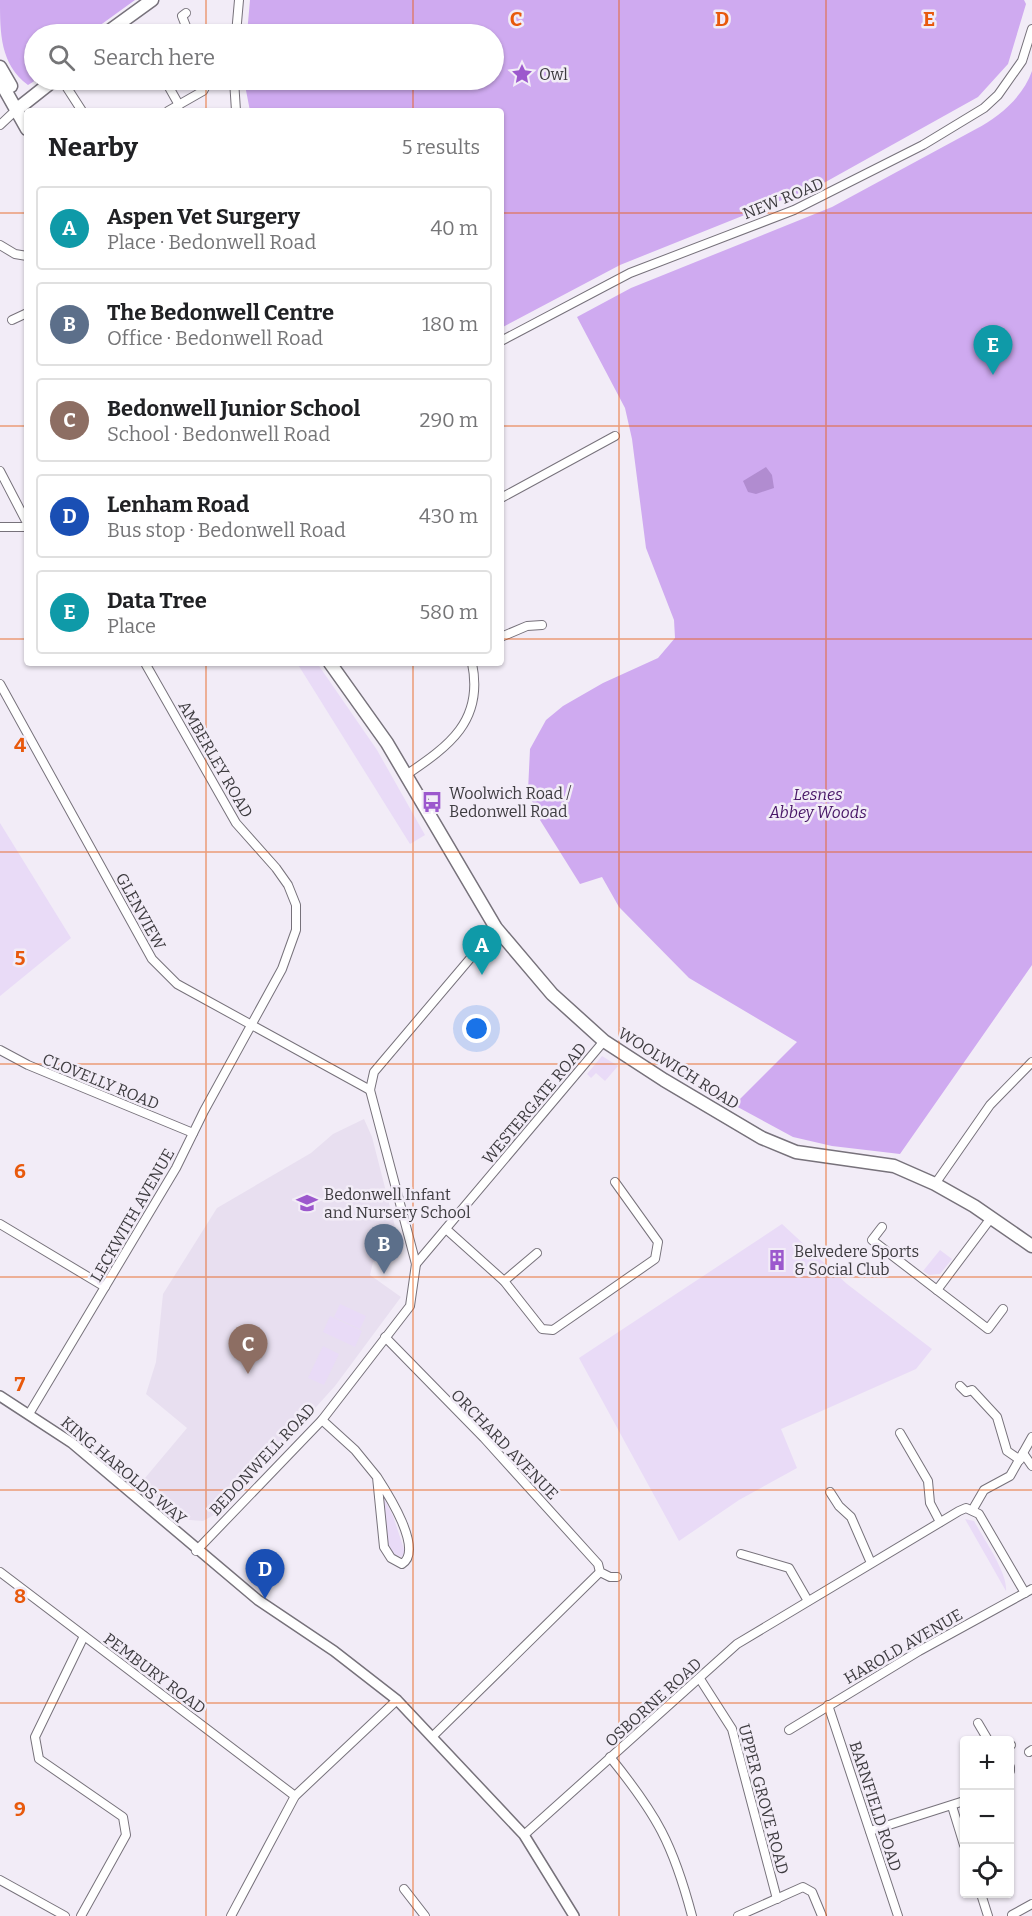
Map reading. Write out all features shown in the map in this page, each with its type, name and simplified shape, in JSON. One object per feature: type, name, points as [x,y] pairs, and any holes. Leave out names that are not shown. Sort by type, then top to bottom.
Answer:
[{"type":"main road","points":[[119,24],[152,0]]},
{"type":"main road","points":[[0,67],[22,109]]},
{"type":"main road","points":[[0,81],[22,109]]},
{"type":"main road","points":[[22,109],[43,90]]},
{"type":"main road","name":"WOOLWICH ROAD","points":[[332,666],[406,775],[496,928],[552,994],[604,1041],[664,1080],[762,1138],[796,1152],[894,1166],[935,1184],[1032,1246]]},
{"type":"street","points":[[237,24],[239,0]]},
{"type":"street","points":[[185,24],[182,16],[186,13]]},
{"type":"street","name":"NEW ROAD","points":[[504,339],[630,273],[794,210],[923,145],[984,108],[998,95],[1013,77],[1022,61],[1032,29]]},
{"type":"street","points":[[68,90],[80,108]]},
{"type":"street","points":[[171,90],[179,105]]},
{"type":"street","points":[[174,108],[203,90]]},
{"type":"street","points":[[235,90],[236,108]]},
{"type":"street","points":[[0,124],[22,109]]},
{"type":"street","points":[[0,245],[15,254],[24,256]]},
{"type":"street","points":[[12,320],[24,314]]},
{"type":"street","points":[[504,496],[615,436]]},
{"type":"street","points":[[0,471],[24,519]]},
{"type":"street","points":[[0,527],[24,525]]},
{"type":"street","points":[[504,636],[527,626],[542,625]]},
{"type":"street","name":"AMBERLEY ROAD","points":[[147,666],[236,823],[283,876],[296,905],[294,942],[250,1025]]},
{"type":"street","points":[[406,775],[433,757],[462,730],[475,701],[472,666]]},
{"type":"street","name":"GLENVIEW","points":[[0,684],[152,959],[177,984],[370,1090]]},
{"type":"street","points":[[370,1090],[374,1072],[496,928]]},
{"type":"street","name":"LECKWITH AVENUE","points":[[29,1414],[173,1174],[250,1025]]},
{"type":"street","name":"WESTERGATE ROAD","points":[[416,1264],[604,1041]]},
{"type":"street","name":"CLOVELLY ROAD","points":[[0,1050],[28,1065],[193,1133]]},
{"type":"street","points":[[935,1184],[990,1105],[1032,1062]]},
{"type":"street","name":"BEDONWELL ROAD","points":[[196,1551],[322,1420],[410,1306],[416,1264],[370,1090]]},
{"type":"street","points":[[446,1229],[504,1281],[542,1329],[553,1330],[655,1259],[658,1242],[615,1182]]},
{"type":"street","points":[[937,1290],[991,1218]]},
{"type":"street","points":[[0,1224],[105,1287]]},
{"type":"street","points":[[882,1227],[870,1243],[988,1329],[1003,1309]]},
{"type":"street","points":[[504,1281],[537,1253]]},
{"type":"street","name":"ORCHARD AVENUE","points":[[385,1338],[484,1438],[598,1564],[600,1572]]},
{"type":"street","points":[[960,1386],[966,1392],[972,1390],[993,1410],[1006,1451],[1021,1456],[1032,1466]]},
{"type":"street","name":"KING HAROLDS WAY","points":[[0,1396],[72,1443],[196,1551]]},
{"type":"street","points":[[322,1420],[355,1450],[377,1477],[391,1499],[407,1536],[410,1553],[408,1560],[402,1564],[391,1558],[384,1547],[377,1477]]},
{"type":"street","points":[[900,1432],[928,1481],[930,1503],[940,1522]]},
{"type":"street","points":[[1028,1591],[979,1514],[973,1509],[984,1490],[1010,1476],[1032,1437]]},
{"type":"street","points":[[830,1492],[839,1506],[852,1517],[871,1563]]},
{"type":"street","name":"OSBORNE ROAD","points":[[524,1835],[737,1644],[959,1511],[973,1509]]},
{"type":"street","points":[[196,1551],[258,1600],[334,1651],[397,1700],[524,1835],[574,1916]]},
{"type":"street","points":[[741,1554],[789,1568],[808,1601]]},
{"type":"street","name":"PEMBURY ROAD","points":[[0,1572],[295,1796]]},
{"type":"street","points":[[433,1736],[600,1572],[610,1577],[617,1576]]},
{"type":"street","name":"HAROLD AVENUE","points":[[789,1730],[828,1705],[1028,1591]]},
{"type":"street","points":[[81,1916],[126,1835],[123,1817],[39,1759],[34,1737],[84,1636]]},
{"type":"street","name":"UPPER GROVE ROAD","points":[[700,1679],[732,1729],[777,1899]]},
{"type":"street","points":[[231,1916],[295,1796],[397,1700]]},
{"type":"street","name":"BARNFIELD ROAD","points":[[828,1705],[898,1916]]},
{"type":"street","points":[[978,1723],[986,1736]]},
{"type":"street","points":[[610,1757],[645,1801],[665,1833],[679,1865],[692,1916]]},
{"type":"street","points":[[870,1831],[960,1803]]},
{"type":"street","points":[[952,1806],[964,1844]]},
{"type":"street","points":[[0,1881],[65,1916]]},
{"type":"street","points":[[738,1916],[803,1887],[812,1892],[822,1916]]},
{"type":"street","points":[[404,1888],[425,1916]]},
{"type":"street","points":[[982,1898],[987,1916]]},
{"type":"street","points":[[1011,1915],[1032,1905]]},
{"type":"shaded area","points":[[766,467],[772,475],[774,488],[756,494],[748,492],[743,481]]},
{"type":"shaded area","points":[[299,666],[319,666],[377,750],[425,835],[410,844]]},
{"type":"shaded area","points":[[0,823],[71,938],[0,996]]},
{"type":"shaded area","points":[[602,1056],[618,1066],[605,1081],[596,1073],[591,1078],[587,1074]]},
{"type":"shaded area","points":[[364,1119],[372,1137],[402,1254],[373,1262],[370,1275],[401,1297],[335,1386],[223,1510],[203,1521],[190,1520],[176,1514],[140,1484],[187,1428],[146,1394],[156,1362],[163,1294],[217,1208],[311,1153],[333,1134]]},
{"type":"shaded area","points":[[782,1224],[847,1284],[932,1349],[916,1369],[781,1429],[797,1468],[739,1500],[679,1541],[579,1358]]},
{"type":"shaded area","points":[[940,1250],[952,1259],[940,1274],[929,1275],[923,1271]]},
{"type":"shaded area","points":[[340,1304],[366,1316],[360,1329],[334,1317]]},
{"type":"shaded area","points":[[330,1316],[362,1331],[355,1347],[323,1332]]},
{"type":"shaded area","points":[[323,1346],[339,1354],[324,1385],[308,1378]]},
{"type":"shaded area","points":[[382,1494],[393,1516],[405,1552],[402,1557],[393,1554],[386,1543]]},
{"type":"shaded area","points":[[965,1519],[974,1521],[989,1546],[1003,1575],[1006,1591]]},
{"type":"green space","points":[[0,0],[135,0],[102,24],[24,24],[24,81],[12,68],[7,58],[0,24]]},
{"type":"green space","points":[[250,0],[1024,0],[1026,4],[1008,64],[978,97],[822,184],[620,265],[504,326],[504,108],[249,108],[246,90],[504,90],[504,24],[248,24]]},
{"type":"green space","name":"Lesnes Abbey Woods","points":[[1032,71],[1032,965],[900,1154],[832,1146],[793,1137],[734,1105],[797,1042],[689,978],[619,907],[602,877],[580,884],[540,820],[528,791],[530,749],[546,720],[563,706],[603,683],[658,658],[675,638],[674,620],[646,548],[632,439],[625,408],[577,317],[631,288],[832,207],[993,119],[1016,98]]},
{"type":"place","name":"Owl","points":[[522,74]]},
{"type":"place","name":"Data Tree","points":[[993,375]]},
{"type":"place","name":"Woolwich Road / Bedonwell Road","points":[[432,802]]},
{"type":"place","name":"Aspen Vet Surgery","points":[[482,975]]},
{"type":"place","name":"Bedonwell Infant and Nursery School","points":[[307,1203]]},
{"type":"place","name":"Belvedere Sports & Social Club","points":[[777,1260]]},
{"type":"place","name":"The Bedonwell Centre","points":[[384,1274]]},
{"type":"place","name":"Bedonwell Junior School","points":[[248,1374]]},
{"type":"place","name":"Lenham Road","points":[[265,1599]]}]
